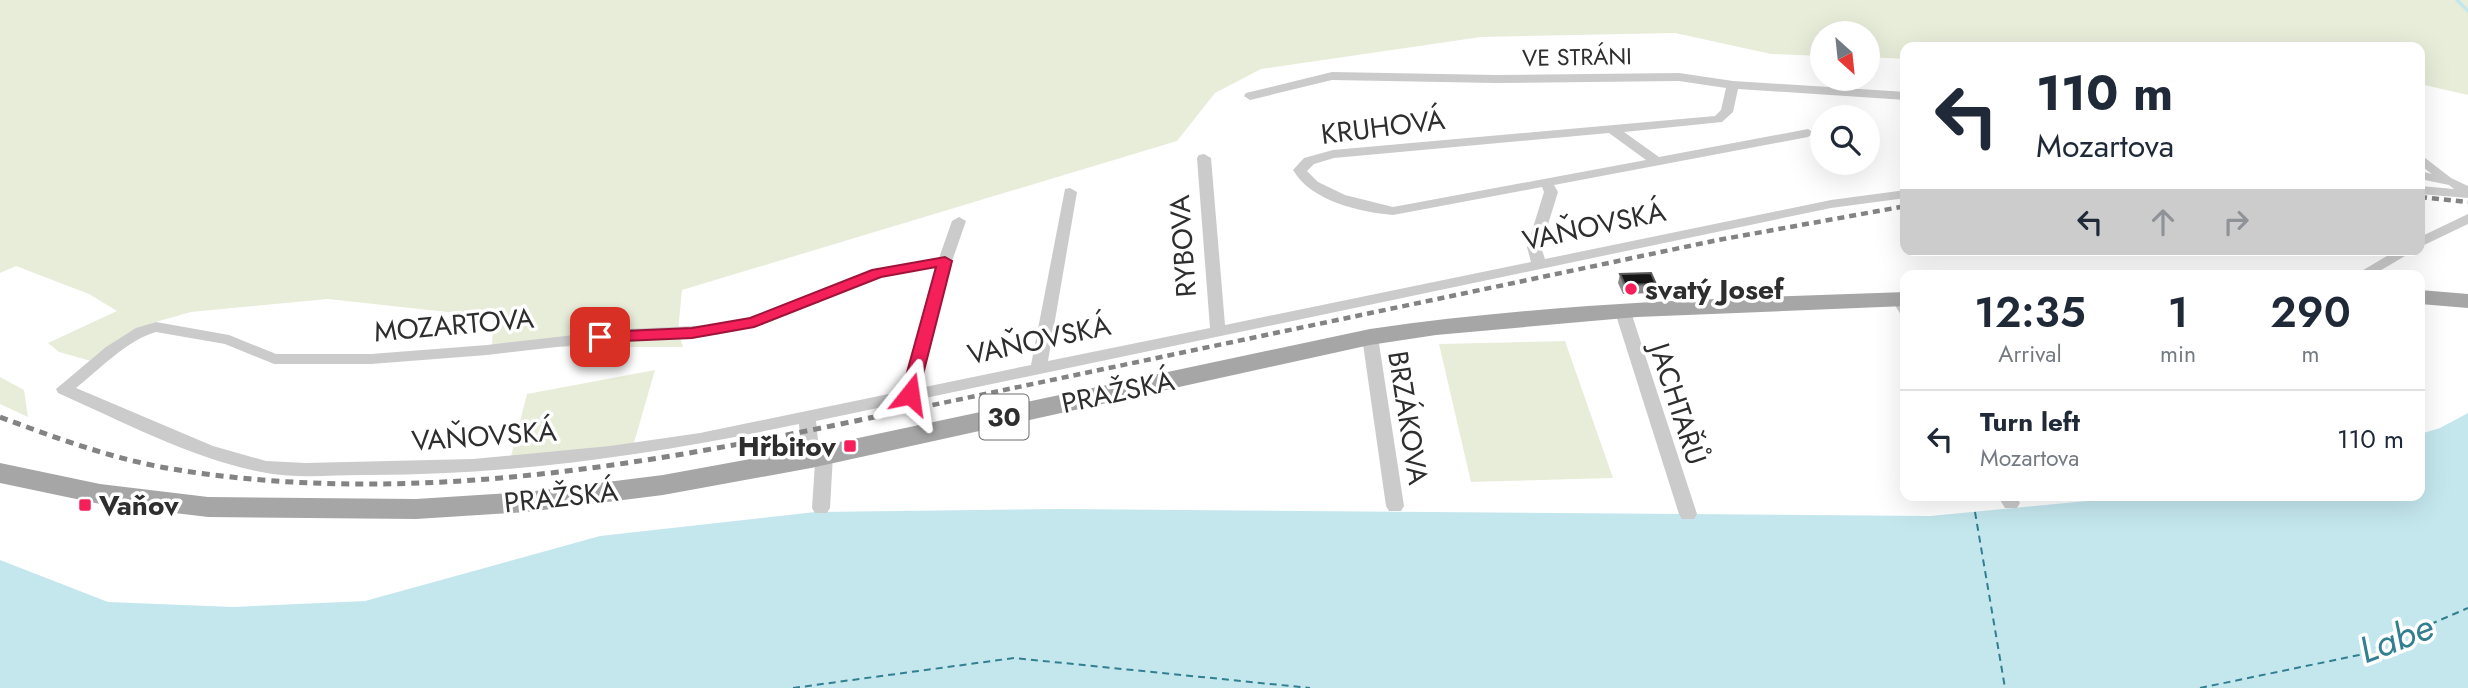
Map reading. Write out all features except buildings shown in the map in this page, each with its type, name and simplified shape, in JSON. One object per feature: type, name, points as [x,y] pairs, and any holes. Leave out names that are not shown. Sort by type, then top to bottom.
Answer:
[{"type":"main road","points":[[2425,297],[2468,301]]},
{"type":"main road","name":"PRAŽSKÁ","points":[[0,474],[100,494],[208,507],[416,509],[616,492],[817,457],[1370,337],[1501,318],[1622,309],[1900,303]]},
{"type":"street","name":"VE STRÁNI","points":[[1250,96],[1332,76],[1496,79],[1679,77],[1733,85],[1900,96]]},
{"type":"street","name":"KRUHOVÁ","points":[[1733,85],[1727,113],[1718,119],[1333,154],[1309,161],[1300,170],[1302,177],[1315,187],[1385,211],[1808,133]]},
{"type":"street","points":[[1612,129],[1618,137],[1656,161]]},
{"type":"street","name":"RYBOVA","points":[[1204,158],[1218,331]]},
{"type":"street","points":[[2425,162],[2468,193]]},
{"type":"street","points":[[2425,176],[2453,182]]},
{"type":"street","points":[[1539,265],[1534,247],[1551,192],[1546,182]]},
{"type":"street","points":[[2425,190],[2468,193]]},
{"type":"street","points":[[1039,367],[1070,192]]},
{"type":"street","name":"VAŇOVSKÁ","points":[[64,389],[209,450],[258,466],[458,466],[615,452],[700,439],[1830,204],[1900,195]]},
{"type":"street","points":[[2425,240],[2468,218]]},
{"type":"street","points":[[910,394],[945,261],[959,221]]},
{"type":"street","points":[[2371,270],[2397,256]]},
{"type":"street","name":"MOZARTOVA","points":[[64,389],[112,351],[142,331],[156,327],[229,340],[274,359],[371,359],[487,350],[627,334],[692,333],[754,323],[878,273],[945,261]]},
{"type":"street","name":"JACHTAŘŮ","points":[[1622,309],[1688,514]]},
{"type":"street","name":"BRZÁKOVA","points":[[1370,337],[1395,506]]},
{"type":"street","points":[[807,415],[817,457],[821,508]]},
{"type":"green space","points":[[0,0],[2468,0],[2468,95],[2425,85],[2425,42],[1900,42],[1900,59],[1880,58],[1880,21],[1810,21],[1810,56],[1771,54],[1675,33],[1481,37],[1261,69],[1215,93],[1177,141],[682,290],[678,331],[683,347],[492,347],[493,317],[328,299],[191,312],[152,323],[91,361],[59,352],[48,343],[117,311],[89,294],[16,266],[0,273]]},
{"type":"green space","points":[[1565,341],[1613,478],[1471,482],[1439,344]]},
{"type":"green space","points":[[655,370],[633,446],[510,460],[527,394]]},
{"type":"green space","points":[[0,377],[24,390],[28,417],[0,404]]},
{"type":"water","name":"Labe","points":[[2468,413],[2468,688],[0,688],[0,560],[108,602],[233,607],[365,601],[600,536],[815,512],[1061,509],[1930,516],[2087,501],[2425,501],[2425,432]]},
{"type":"waterway","points":[[2457,0],[2468,11]]},
{"type":"ferry route","points":[[1975,512],[2005,688]]},
{"type":"ferry route","points":[[2200,688],[2359,655],[2468,608]]},
{"type":"ferry route","points":[[793,688],[1014,658],[1310,688]]},
{"type":"railway","points":[[2425,198],[2468,202]]},
{"type":"railway","points":[[909,410],[1718,240],[1900,207]]},
{"type":"railway","points":[[0,417],[106,454],[150,465],[266,480],[360,484],[453,481],[640,461],[917,408]]},
{"type":"place","name":"svatý Josef","points":[[1631,289]]},
{"type":"place","name":"Hřbitov","points":[[850,446]]},
{"type":"place","name":"Vaňov","points":[[85,505]]},
{"type":"route","points":[[600,337],[692,333],[754,323],[878,273],[897,267],[945,261],[910,394]]}]
